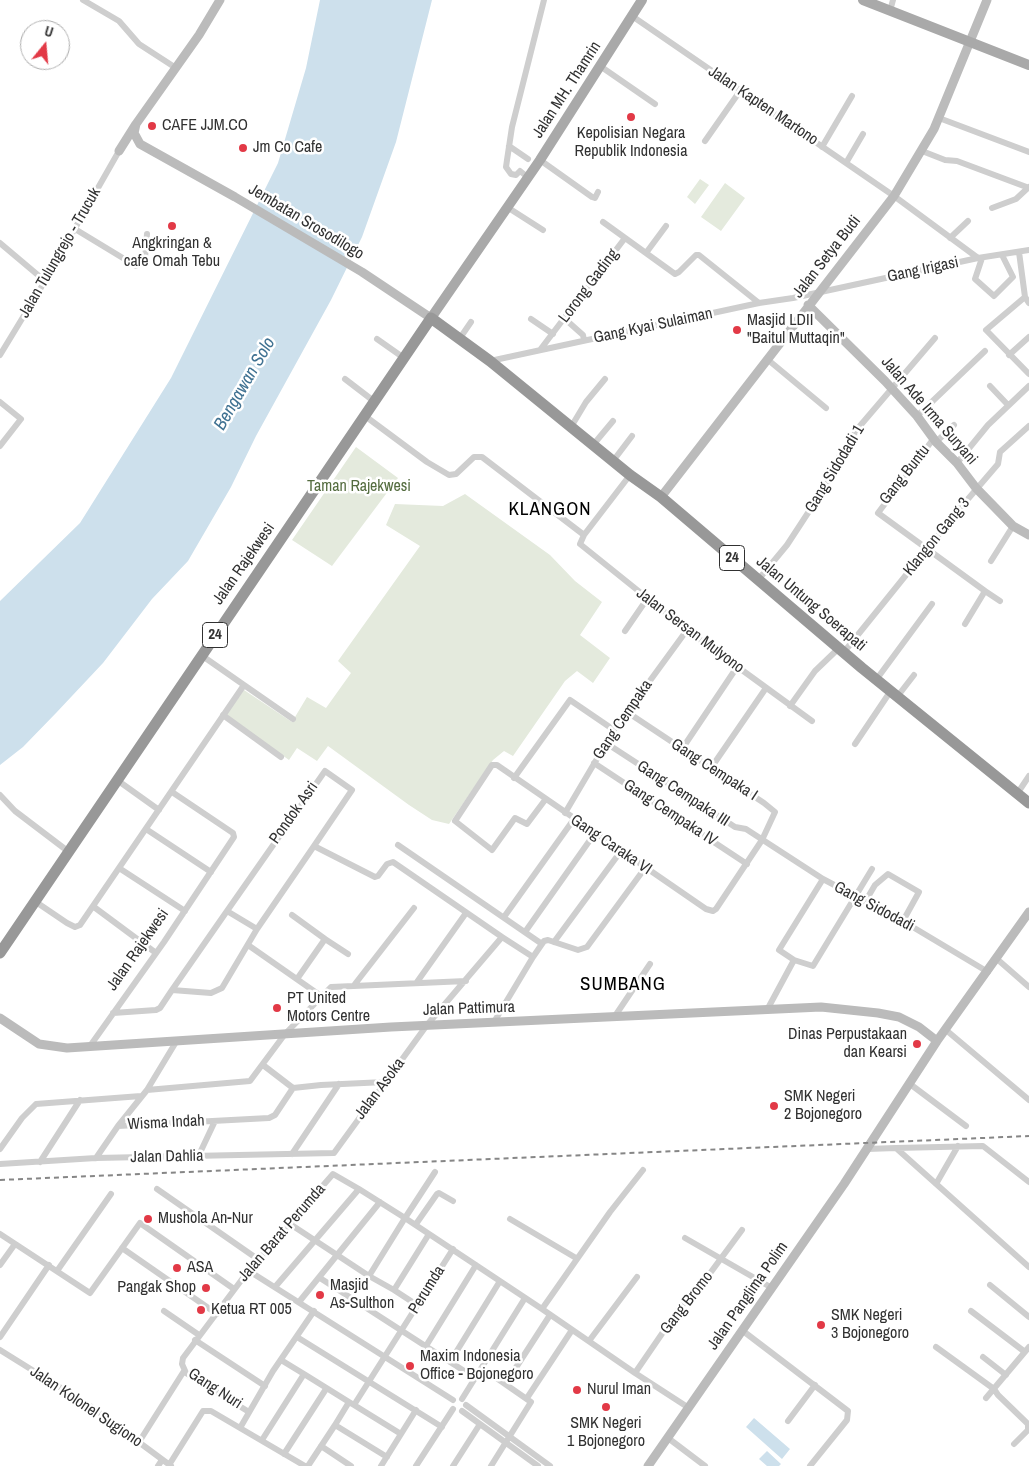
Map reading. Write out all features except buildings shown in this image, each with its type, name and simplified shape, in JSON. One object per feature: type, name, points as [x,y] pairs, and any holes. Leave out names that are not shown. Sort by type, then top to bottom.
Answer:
[{"type":"highway","name":"Jalan Untung Soerapati","points":[[431,318],[490,361],[630,475],[660,497],[876,680],[1029,803]]},
{"type":"highway","name":"Jalan Rajekwesi","points":[[0,953],[431,318]]},
{"type":"main road","name":"Jalan MH. Thamrin","points":[[590,76],[600,66],[631,14],[635,0]]},
{"type":"main road","name":"Jalan MH. Thamrin","points":[[516,194],[525,174],[642,0]]},
{"type":"main road","points":[[863,0],[1029,65]]},
{"type":"main road","name":"Jalan MH. Thamrin","points":[[431,318],[540,160],[571,105]]},
{"type":"street","points":[[83,0],[119,22],[138,44],[176,68]]},
{"type":"street","points":[[119,151],[199,35],[220,0]]},
{"type":"street","points":[[525,174],[520,171],[516,175],[508,171],[506,166],[509,146],[544,0]]},
{"type":"street","points":[[890,11],[893,0]]},
{"type":"street","name":"Jalan Setya Budi","points":[[660,497],[894,196],[922,151],[939,118],[987,0]]},
{"type":"street","name":"Jalan Kapten Martono","points":[[631,14],[894,196],[980,258]]},
{"type":"street","points":[[600,66],[655,104]]},
{"type":"street","points":[[705,141],[740,91]]},
{"type":"street","points":[[822,147],[852,96]]},
{"type":"street","points":[[939,118],[1029,152]]},
{"type":"street","points":[[119,151],[128,145],[140,144],[134,133],[136,124]]},
{"type":"street","points":[[846,163],[863,134]]},
{"type":"street","name":"Jembatan Srosodilogo","points":[[140,144],[235,196],[362,272],[431,318]]},
{"type":"street","points":[[509,146],[528,159]]},
{"type":"street","name":"Jalan Tulungrejo - Trucuk","points":[[0,355],[45,281],[119,151]]},
{"type":"street","points":[[922,151],[1029,187],[1016,199],[992,208]]},
{"type":"street","points":[[540,160],[592,198],[595,198],[598,192]]},
{"type":"street","points":[[507,207],[544,230]]},
{"type":"street","points":[[950,238],[968,221]]},
{"type":"street","points":[[604,222],[625,238]]},
{"type":"street","points":[[646,253],[666,226]]},
{"type":"street","points":[[75,229],[136,266],[144,258],[147,234]]},
{"type":"street","name":"Lorong Gading","points":[[540,350],[625,238],[676,274],[696,255],[699,255],[760,303]]},
{"type":"street","points":[[0,243],[45,281]]},
{"type":"street","name":"Gang Irigasi","points":[[817,293],[980,258],[1029,250]]},
{"type":"street","points":[[1019,252],[1026,283],[1027,300],[986,330],[1029,374]]},
{"type":"street","points":[[980,258],[975,279],[994,296],[1013,277],[1002,255]]},
{"type":"street","name":"Gang Kyai Sulaiman","points":[[490,361],[760,303],[817,293]]},
{"type":"street","name":"Jalan Ade Irma Suryani","points":[[808,305],[917,416],[976,488],[1013,526],[1029,535]]},
{"type":"street","points":[[531,319],[553,334]]},
{"type":"street","points":[[565,319],[583,335],[584,340]]},
{"type":"street","points":[[460,338],[471,322]]},
{"type":"street","name":"Gang Sidodadi 1","points":[[758,580],[787,544],[838,467],[839,457],[855,433],[935,338]]},
{"type":"street","points":[[1009,355],[1029,338]]},
{"type":"street","points":[[377,339],[404,358]]},
{"type":"street","points":[[917,416],[985,351]]},
{"type":"street","points":[[767,359],[826,408]]},
{"type":"street","points":[[345,379],[375,402]]},
{"type":"street","points":[[571,427],[586,402],[605,379]]},
{"type":"street","points":[[990,386],[1008,405]]},
{"type":"street","points":[[957,463],[1008,405],[1029,386]]},
{"type":"street","points":[[0,402],[21,419],[0,446]]},
{"type":"street","points":[[365,416],[427,462],[449,475],[456,474],[474,456],[482,457],[584,535],[630,475]]},
{"type":"street","points":[[593,445],[613,421]]},
{"type":"street","name":"Gang Buntu","points":[[927,550],[878,512],[935,440],[954,425]]},
{"type":"street","name":"Klangon Gang 3","points":[[790,706],[815,671],[842,650],[927,550],[976,488],[998,464],[1000,452],[1029,426]]},
{"type":"street","points":[[613,461],[632,436]]},
{"type":"street","points":[[991,561],[1013,526]]},
{"type":"street","name":"Jalan Sersan Mulyono","points":[[584,535],[580,544],[647,599],[812,721]]},
{"type":"street","points":[[927,550],[1000,601]]},
{"type":"street","points":[[966,624],[985,591]]},
{"type":"street","points":[[625,631],[647,599]]},
{"type":"street","points":[[876,680],[932,604]]},
{"type":"street","name":"Gang Cempaka","points":[[565,813],[614,730],[687,630]]},
{"type":"street","points":[[201,655],[293,719]]},
{"type":"street","points":[[682,749],[737,667]]},
{"type":"street","points":[[855,744],[894,694],[914,675]]},
{"type":"street","points":[[36,902],[75,927],[80,926],[244,685]]},
{"type":"street","points":[[711,768],[766,688]]},
{"type":"street","points":[[514,778],[570,700],[614,730]]},
{"type":"street","name":"Gang Cempaka I","points":[[627,712],[774,810],[775,816],[762,840]]},
{"type":"street","points":[[223,715],[281,757]]},
{"type":"street","name":"Gang Cempaka III","points":[[606,743],[735,827],[746,829],[762,840]]},
{"type":"street","name":"Gang Cempaka IV","points":[[594,763],[747,864]]},
{"type":"street","name":"Gang Caraka VI","points":[[545,800],[527,824],[515,818],[492,850],[456,823],[456,818],[492,765],[497,765],[645,868],[706,909],[713,911],[762,840]]},
{"type":"street","name":"Pondok Asri","points":[[172,990],[211,993],[218,991],[257,929],[352,790],[325,770],[227,910]]},
{"type":"street","points":[[1017,794],[1029,776]]},
{"type":"street","points":[[116,780],[159,810]]},
{"type":"street","name":"Jalan Rajekwesi","points":[[90,1046],[185,911],[234,834],[172,792]]},
{"type":"street","points":[[0,796],[22,817],[69,852]]},
{"type":"street","points":[[504,917],[574,819]]},
{"type":"street","points":[[146,829],[210,872]]},
{"type":"street","points":[[525,932],[595,833]]},
{"type":"street","name":"Gang Sidodadi","points":[[762,840],[823,879],[903,921],[988,972]]},
{"type":"street","points":[[398,845],[542,944]]},
{"type":"street","points":[[314,846],[375,877],[378,876],[387,864],[393,862],[533,957]]},
{"type":"street","points":[[554,942],[621,851]]},
{"type":"street","points":[[119,868],[185,911]]},
{"type":"street","points":[[494,1022],[542,944],[548,940],[578,950],[586,947],[645,868]]},
{"type":"street","points":[[823,879],[778,950],[794,960],[814,966],[872,869]]},
{"type":"street","points":[[865,902],[875,885],[888,874],[919,892],[903,921]]},
{"type":"street","points":[[94,907],[156,953]]},
{"type":"street","points":[[355,984],[414,908]]},
{"type":"street","points":[[113,1013],[156,1010],[160,1008],[227,910],[257,929]]},
{"type":"street","points":[[417,982],[466,912]]},
{"type":"street","points":[[937,1041],[1029,912]]},
{"type":"street","points":[[292,915],[348,954]]},
{"type":"street","name":"Jalan Asoka","points":[[334,1153],[428,1025],[502,937]]},
{"type":"street","points":[[297,979],[325,938]]},
{"type":"street","points":[[248,945],[321,996]]},
{"type":"street","points":[[997,959],[1029,987]]},
{"type":"street","points":[[767,1010],[794,960]]},
{"type":"street","points":[[615,1016],[650,964]]},
{"type":"street","points":[[147,1090],[245,1083],[254,1078],[285,1034],[331,987],[355,984],[466,981]]},
{"type":"street","name":"Jalan Pattimura","points":[[1,1019],[46,1046],[90,1046],[428,1025],[822,1008],[878,1012],[908,1020],[937,1041]]},
{"type":"street","points":[[946,1030],[1029,1100]]},
{"type":"street","name":"Jalan Panglima Polim","points":[[649,1466],[743,1331],[937,1041]]},
{"type":"street","points":[[147,1090],[176,1042]]},
{"type":"street","points":[[263,1065],[293,1088],[385,1082]]},
{"type":"street","points":[[292,1154],[338,1084]]},
{"type":"street","points":[[910,1084],[966,1126]]},
{"type":"street","name":"Wisma Indah","points":[[118,1126],[269,1118],[275,1114],[293,1088]]},
{"type":"street","name":"Wisma Indah","points":[[96,1158],[118,1126],[147,1090]]},
{"type":"street","points":[[0,1149],[30,1108],[36,1104],[141,1096]]},
{"type":"street","points":[[40,1162],[80,1100]]},
{"type":"street","name":"Wisma Indah","points":[[198,1157],[215,1121]]},
{"type":"street","points":[[869,1145],[896,1148],[983,1146],[989,1148],[1029,1182]]},
{"type":"street","points":[[936,1184],[958,1146]]},
{"type":"street","points":[[896,1148],[1029,1267]]},
{"type":"street","name":"Jalan Dahlia","points":[[0,1164],[96,1158],[334,1153]]},
{"type":"street","points":[[542,1309],[576,1258],[643,1170]]},
{"type":"street","points":[[369,1276],[435,1172]]},
{"type":"street","name":"Jalan Barat Perumda","points":[[197,1338],[234,1289],[333,1174],[360,1189]]},
{"type":"street","points":[[157,1189],[259,1260]]},
{"type":"street","points":[[275,1287],[360,1189],[416,1224],[689,1408]]},
{"type":"street","points":[[416,1224],[437,1194],[439,1193],[452,1201]]},
{"type":"street","points":[[57,1272],[111,1194]]},
{"type":"street","points":[[299,1302],[380,1202]]},
{"type":"street","points":[[510,1219],[576,1258]]},
{"type":"street","points":[[0,1234],[91,1293],[141,1224],[234,1289]]},
{"type":"street","points":[[290,1224],[314,1242],[417,1305]]},
{"type":"street","name":"Gang Bromo","points":[[636,1373],[681,1306],[694,1295],[742,1230]]},
{"type":"street","points":[[394,1290],[430,1234]]},
{"type":"street","points":[[685,1238],[723,1258],[772,1288]]},
{"type":"street","points":[[0,1265],[15,1244]]},
{"type":"street","points":[[122,1248],[217,1314]]},
{"type":"street","name":"Perumda","points":[[307,1466],[386,1356],[453,1249]]},
{"type":"street","points":[[0,1337],[49,1265]]},
{"type":"street","points":[[426,1346],[476,1265]]},
{"type":"street","points":[[249,1271],[453,1400],[462,1398]]},
{"type":"street","points":[[589,1342],[637,1277]]},
{"type":"street","name":"Perumda","points":[[320,1278],[475,1378]]},
{"type":"street","points":[[450,1362],[500,1282]]},
{"type":"street","points":[[990,1285],[1029,1317]]},
{"type":"street","points":[[525,1298],[462,1398],[464,1408],[480,1424],[508,1439],[538,1466]]},
{"type":"street","points":[[971,1310],[1027,1349],[986,1398]]},
{"type":"street","points":[[164,1311],[197,1338],[265,1386]]},
{"type":"street","points":[[240,1428],[281,1360],[314,1311]]},
{"type":"street","points":[[506,1384],[550,1315]]},
{"type":"street","points":[[527,1398],[572,1330]]},
{"type":"street","points":[[743,1331],[847,1410],[848,1416],[810,1466]]},
{"type":"street","points":[[297,1337],[442,1427]]},
{"type":"street","name":"Gang Nuri","points":[[197,1338],[182,1361],[184,1371],[249,1412]]},
{"type":"street","points":[[936,1347],[994,1389],[1028,1424],[1028,1430],[1014,1444]]},
{"type":"street","name":"Jalan Kolonel Sugiono","points":[[0,1351],[90,1406],[170,1465]]},
{"type":"street","points":[[982,1356],[1006,1375]]},
{"type":"street","points":[[281,1360],[401,1434]]},
{"type":"street","points":[[482,1368],[527,1398],[531,1403],[491,1466]]},
{"type":"street","points":[[139,1442],[184,1371]]},
{"type":"street","points":[[262,1440],[304,1374]]},
{"type":"street","points":[[788,1421],[815,1385]]},
{"type":"street","points":[[284,1454],[326,1389]]},
{"type":"street","points":[[416,1466],[453,1409],[453,1400]]},
{"type":"street","points":[[453,1409],[464,1408],[550,1466]]},
{"type":"street","points":[[381,1466],[416,1410]]},
{"type":"street","points":[[170,1465],[203,1411],[211,1412],[307,1466]]},
{"type":"street","points":[[453,1466],[480,1424]]},
{"type":"street","points":[[335,1425],[387,1456]]},
{"type":"street","points":[[668,1438],[705,1466]]},
{"type":"street","points":[[321,1446],[351,1466]]},
{"type":"street","points":[[158,1466],[162,1460]]},
{"type":"green space","points":[[700,179],[709,185],[695,204],[687,197]]},
{"type":"green space","points":[[725,183],[745,198],[721,231],[701,217]]},
{"type":"green space","name":"Taman Rajekwesi","points":[[356,447],[398,478],[332,566],[292,540]]},
{"type":"green space","points":[[465,494],[550,555],[575,581],[602,602],[580,635],[610,658],[593,683],[577,671],[565,681],[513,756],[504,751],[493,760],[449,824],[432,820],[328,746],[317,761],[297,748],[289,760],[226,715],[244,690],[292,722],[307,697],[326,708],[351,673],[338,661],[420,546],[386,525],[395,504],[443,506]]},
{"type":"water","name":"Bengawan Solo","points":[[320,0],[432,0],[396,142],[362,237],[331,300],[256,436],[231,487],[188,561],[152,599],[103,663],[23,747],[0,765],[0,601],[80,523],[171,378],[278,163],[306,68]]},
{"type":"water","points":[[754,1418],[790,1449],[782,1459],[746,1427]]},
{"type":"water","points":[[767,1451],[781,1464],[779,1466],[767,1466],[759,1459]]},
{"type":"railway","points":[[0,1180],[1029,1136]]},
{"type":"place","name":"Kepolisian Negara Republik Indonesia","points":[[631,117]]},
{"type":"place","name":"CAFE JJM.CO","points":[[152,126]]},
{"type":"place","name":"Jm Co Cafe","points":[[243,148]]},
{"type":"place","name":"Angkringan & cafe Omah Tebu","points":[[172,226]]},
{"type":"place","name":"Masjid LDII \"Baitul Muttaqin\"","points":[[737,330]]},
{"type":"place","name":"PT United Motors Centre","points":[[277,1008]]},
{"type":"place","name":"Dinas Perpustakaan dan Kearsi","points":[[917,1044]]},
{"type":"place","name":"SMK Negeri 2 Bojonegoro","points":[[774,1106]]},
{"type":"place","name":"Mushola An-Nur","points":[[148,1219]]},
{"type":"place","name":"ASA","points":[[177,1268]]},
{"type":"place","name":"Pangak Shop","points":[[206,1288]]},
{"type":"place","name":"Masjid As-Sulthon","points":[[320,1295]]},
{"type":"place","name":"Ketua RT 005","points":[[201,1310]]},
{"type":"place","name":"SMK Negeri 3 Bojonegoro","points":[[821,1325]]},
{"type":"place","name":"Maxim Indonesia Office - Bojonegoro","points":[[410,1366]]},
{"type":"place","name":"Nurul Iman","points":[[577,1390]]},
{"type":"place","name":"SMK Negeri 1 Bojonegoro","points":[[606,1407]]},
{"type":"district","name":"KLANGON","points":[[550,510]]},
{"type":"district","name":"SUMBANG","points":[[623,985]]}]
